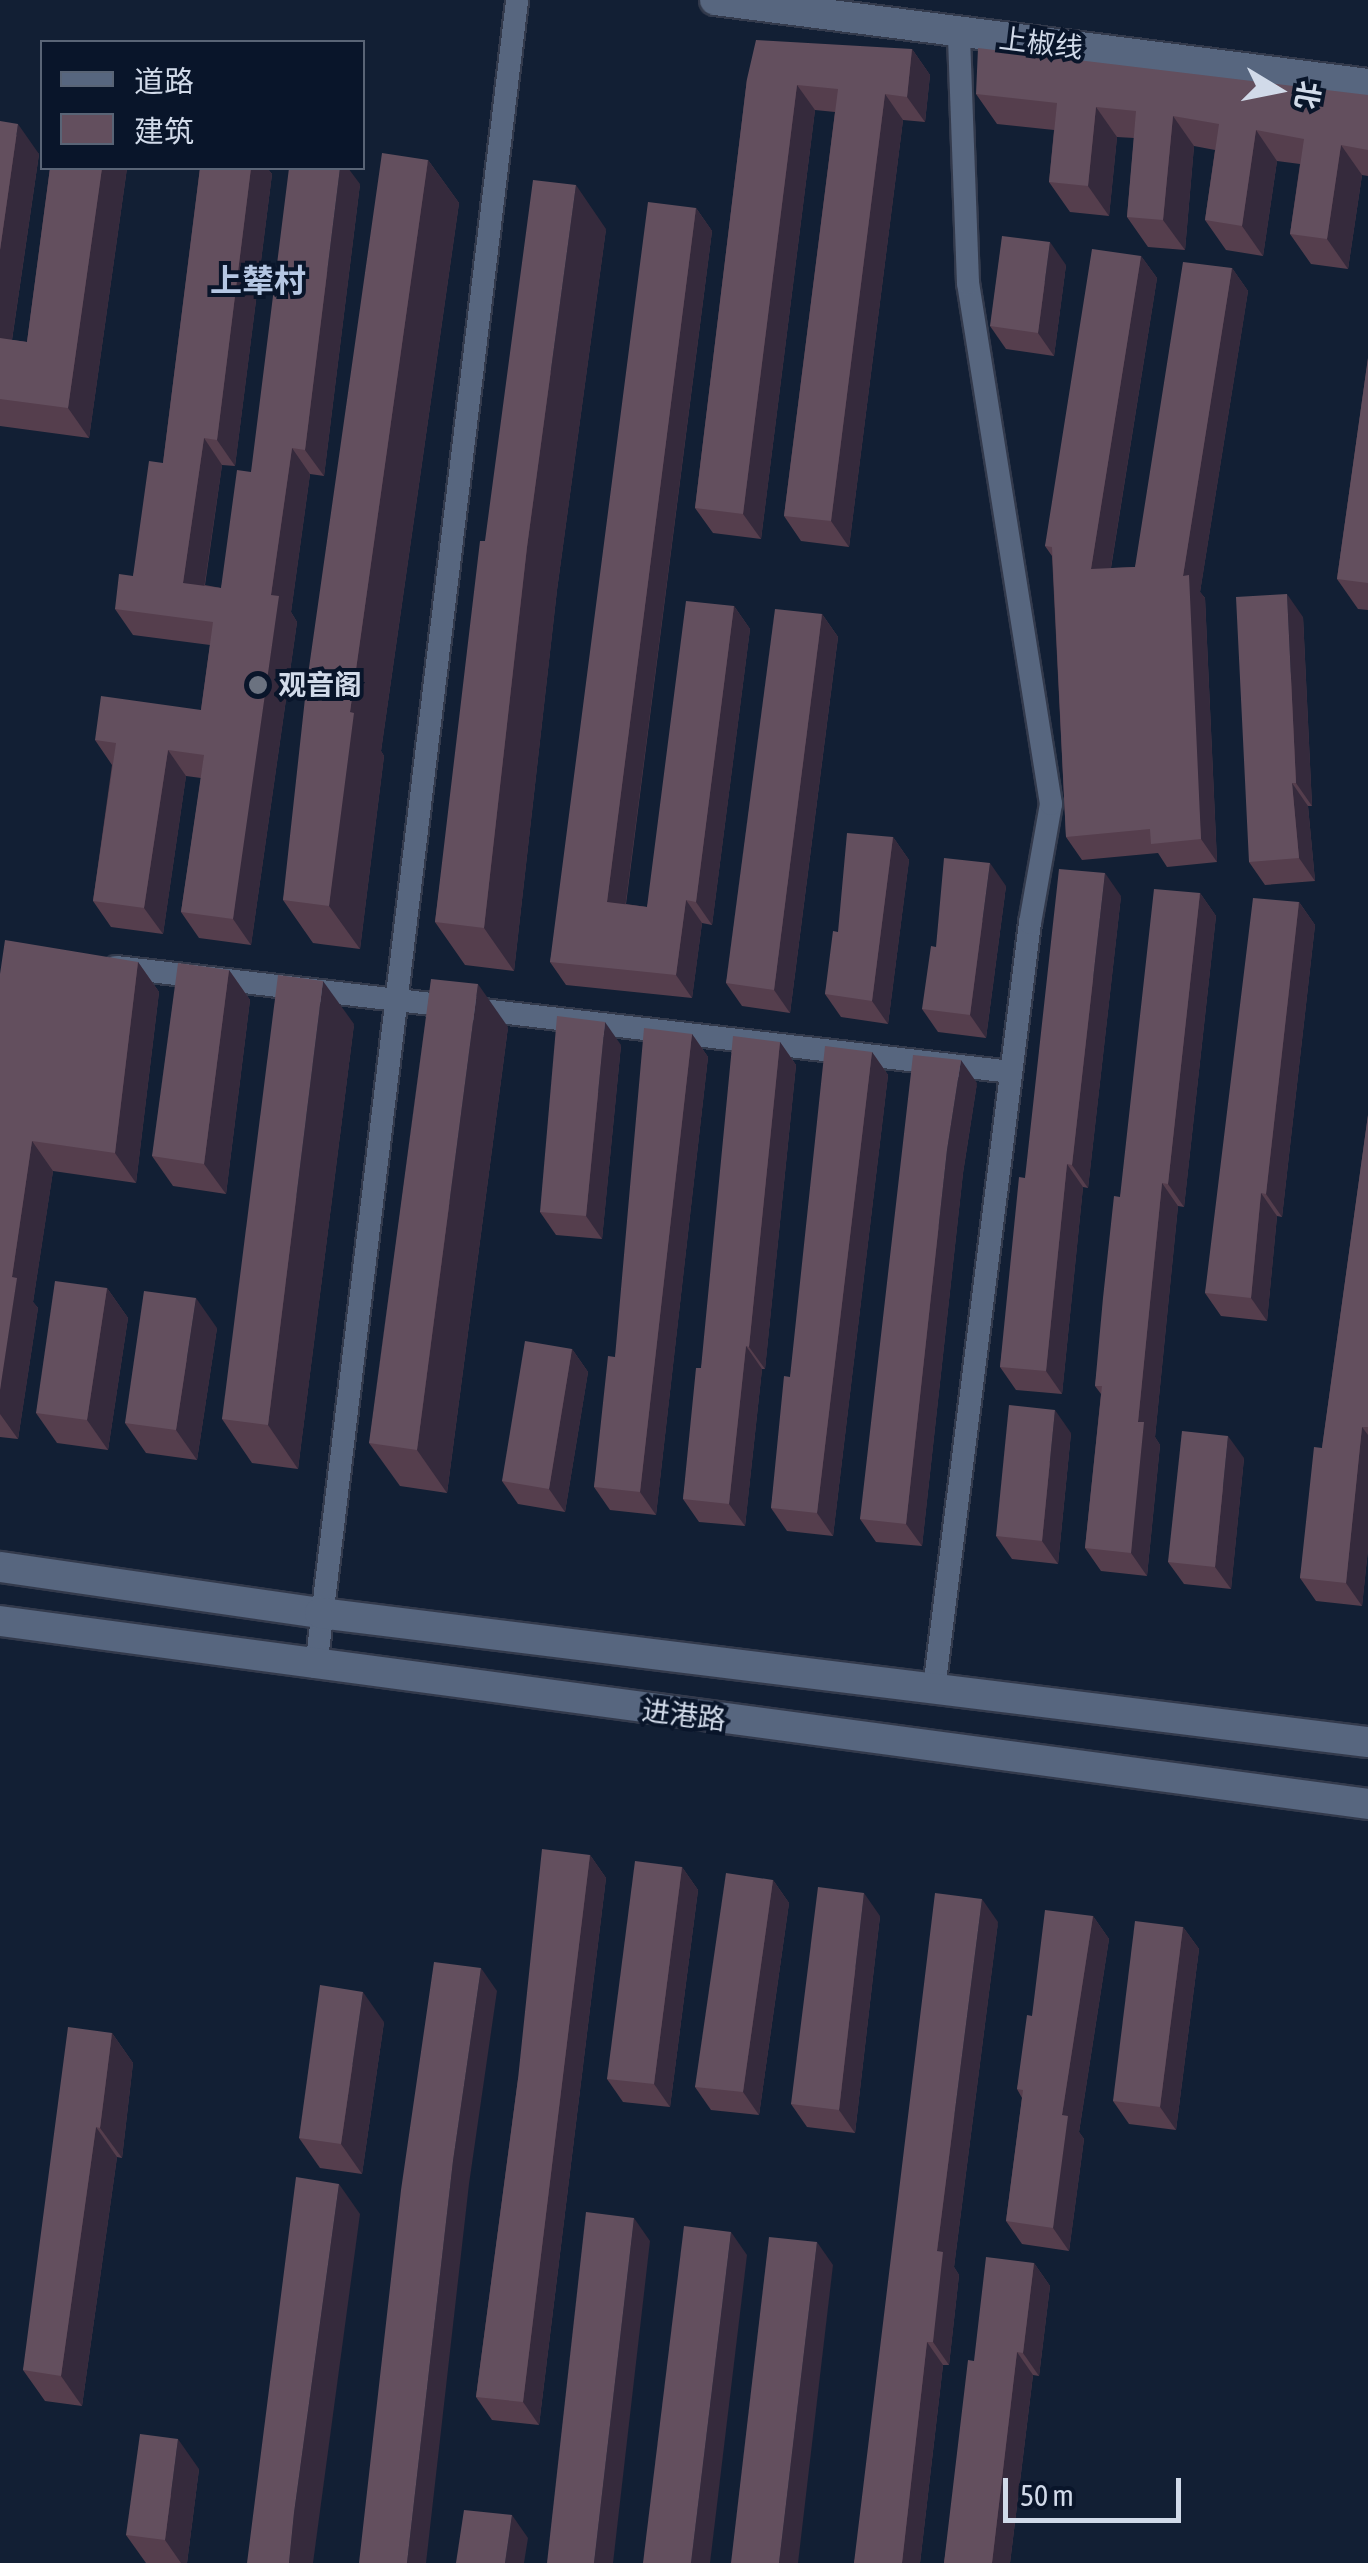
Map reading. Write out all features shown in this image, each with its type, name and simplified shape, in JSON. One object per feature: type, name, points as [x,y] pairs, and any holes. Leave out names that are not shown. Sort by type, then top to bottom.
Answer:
[{"type":"main road","name":"上椒线","points":[[715,0],[1368,84]]},
{"type":"main road","name":"进港路","points":[[0,1567],[320,1613],[1368,1742]]},
{"type":"main road","name":"进港路","points":[[0,1621],[1368,1804]]},
{"type":"street","points":[[316,1666],[518,0]]},
{"type":"street","points":[[934,1689],[1011,1072],[1050,804],[968,283],[959,33]]},
{"type":"street","points":[[99,964],[1011,1072]]},
{"type":"building","points":[[756,40],[912,49],[907,97],[885,94],[831,521],[784,516],[838,89],[797,85],[743,514],[695,508],[747,79]]},
{"type":"building","points":[[978,48],[1368,95],[1368,150],[1341,145],[1327,239],[1290,234],[1304,139],[1256,130],[1242,226],[1205,220],[1219,124],[1173,116],[1163,220],[1127,217],[1136,111],[1096,107],[1088,186],[1049,182],[1057,103],[976,94]]},
{"type":"building","points":[[0,121],[18,124],[0,250]]},
{"type":"building","points":[[382,153],[428,160],[350,712],[354,713],[329,906],[283,900],[306,689]]},
{"type":"building","points":[[50,170],[102,170],[68,408],[0,399],[0,338],[27,342]]},
{"type":"building","points":[[200,170],[251,170],[217,440],[204,438],[183,583],[221,588],[237,470],[251,472],[289,170],[340,170],[305,450],[292,448],[271,595],[279,596],[233,919],[181,912],[204,755],[168,750],[144,908],[93,901],[116,743],[95,740],[101,696],[201,710],[213,622],[115,609],[119,574],[133,576],[149,461],[163,463]]},
{"type":"building","points":[[533,180],[576,185],[527,547],[484,928],[435,922],[480,541],[485,541]]},
{"type":"building","points":[[648,202],[696,208],[607,902],[647,907],[686,601],[734,606],[696,902],[686,900],[676,975],[550,962]]},
{"type":"building","points":[[1002,236],[1050,242],[1038,333],[990,326]]},
{"type":"building","points":[[1092,249],[1141,256],[1091,569],[1135,567],[1183,262],[1232,268],[1183,576],[1189,575],[1201,839],[1151,844],[1150,829],[1066,837],[1052,547],[1045,546]]},
{"type":"building","points":[[1368,358],[1368,583],[1337,579]]},
{"type":"building","points":[[1287,594],[1296,783],[1292,783],[1299,858],[1249,862],[1236,597]]},
{"type":"building","points":[[775,609],[822,614],[774,990],[726,983]]},
{"type":"building","points":[[847,833],[893,837],[872,1001],[825,994],[833,931],[838,932]]},
{"type":"building","points":[[944,858],[990,863],[970,1015],[922,1009],[931,946],[936,947]]},
{"type":"building","points":[[1059,869],[1105,873],[1072,1165],[1067,1164],[1046,1371],[1000,1367],[1019,1177],[1025,1178]]},
{"type":"building","points":[[1154,889],[1200,893],[1168,1184],[1162,1183],[1138,1422],[1144,1422],[1131,1553],[1085,1548],[1102,1386],[1095,1386],[1103,1298],[1114,1196],[1120,1197]]},
{"type":"building","points":[[1253,898],[1299,902],[1251,1298],[1205,1293]]},
{"type":"building","points":[[5,940],[138,962],[115,1153],[32,1141],[0,1390],[0,974]]},
{"type":"building","points":[[178,963],[229,970],[204,1164],[152,1156]]},
{"type":"building","points":[[278,975],[323,981],[268,1425],[222,1419]]},
{"type":"building","points":[[431,979],[478,984],[417,1450],[369,1443]]},
{"type":"building","points":[[557,1016],[605,1022],[586,1216],[540,1212]]},
{"type":"building","points":[[644,1028],[692,1034],[640,1492],[594,1487],[608,1356],[615,1357]]},
{"type":"building","points":[[733,1036],[780,1042],[729,1504],[683,1499],[696,1368],[701,1368]]},
{"type":"building","points":[[825,1046],[872,1052],[817,1513],[771,1508],[784,1376],[790,1377]]},
{"type":"building","points":[[913,1055],[961,1060],[947,1150],[906,1524],[860,1519]]},
{"type":"building","points":[[1368,1115],[1368,1427],[1362,1427],[1346,1583],[1300,1578],[1314,1447],[1322,1448]]},
{"type":"building","points":[[55,1281],[107,1288],[87,1420],[36,1413]]},
{"type":"building","points":[[144,1291],[196,1298],[176,1430],[125,1423]]},
{"type":"building","points":[[525,1341],[572,1349],[549,1489],[502,1481]]},
{"type":"building","points":[[1009,1405],[1055,1410],[1042,1541],[996,1536]]},
{"type":"building","points":[[1182,1431],[1228,1436],[1215,1567],[1168,1562]]},
{"type":"building","points":[[542,1849],[590,1855],[523,2402],[476,2397],[518,2079]]},
{"type":"building","points":[[635,1861],[682,1867],[654,2084],[607,2079]]},
{"type":"building","points":[[726,1873],[773,1880],[743,2092],[695,2087]]},
{"type":"building","points":[[818,1887],[864,1893],[839,2110],[791,2104]]},
{"type":"building","points":[[935,1893],[982,1899],[937,2251],[943,2252],[933,2342],[927,2342],[902,2563],[854,2563]]},
{"type":"building","points":[[1045,1910],[1093,1916],[1062,2115],[1068,2116],[1053,2228],[1006,2221],[1023,2090],[1017,2089],[1027,2015],[1032,2016]]},
{"type":"building","points":[[1135,1921],[1183,1927],[1160,2107],[1113,2101]]},
{"type":"building","points":[[434,1962],[481,1968],[453,2161],[407,2563],[359,2563],[401,2190]]},
{"type":"building","points":[[320,1985],[363,1992],[341,2144],[299,2138]]},
{"type":"building","points":[[68,2027],[112,2033],[61,2376],[23,2370]]},
{"type":"building","points":[[296,2177],[339,2184],[289,2563],[247,2563]]},
{"type":"building","points":[[586,2212],[634,2218],[594,2563],[547,2563]]},
{"type":"building","points":[[684,2226],[731,2232],[691,2563],[643,2563]]},
{"type":"building","points":[[769,2237],[817,2242],[779,2563],[731,2563]]},
{"type":"building","points":[[986,2257],[1034,2263],[1023,2353],[1017,2352],[992,2563],[944,2563],[968,2360],[974,2361]]},
{"type":"building","points":[[140,2434],[178,2439],[165,2540],[126,2535]]},
{"type":"building","points":[[464,2510],[512,2515],[505,2563],[456,2563]]},
{"type":"place","name":"观音阁","points":[[258,685]]},
{"type":"district","name":"上辇村","points":[[258,281]]}]
